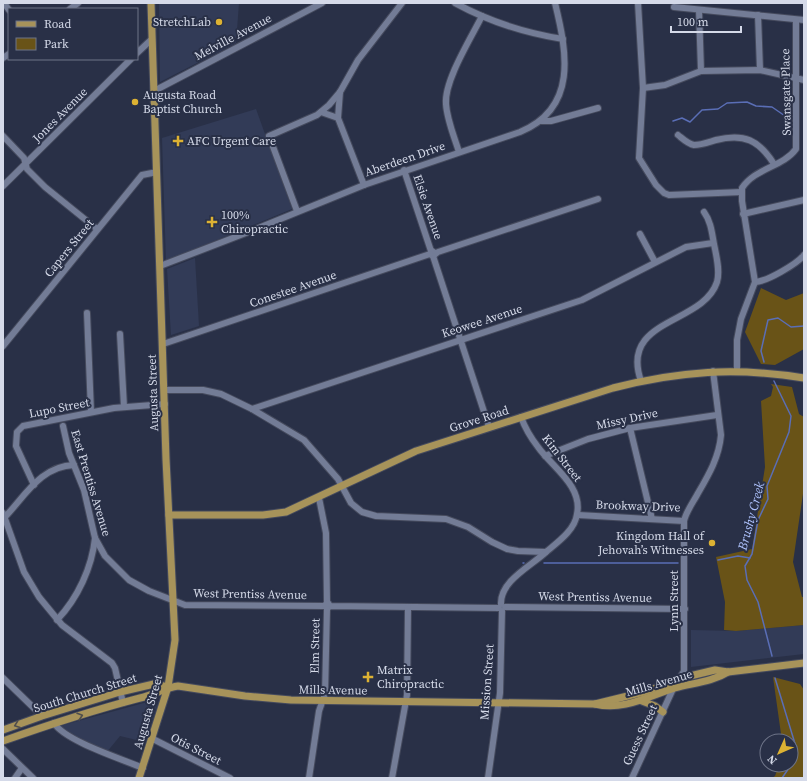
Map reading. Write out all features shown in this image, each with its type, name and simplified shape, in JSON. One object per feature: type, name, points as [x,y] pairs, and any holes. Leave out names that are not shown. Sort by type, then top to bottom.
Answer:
[{"type":"main road","name":"Augusta Street","points":[[139,778],[153,739],[168,687],[175,640],[175,602],[164,404],[151,3]]},
{"type":"main road","name":"Grove Road","points":[[169,515],[272,514],[286,512],[319,498],[405,456],[489,427],[613,388],[641,381],[667,376],[737,371],[804,378]]},
{"type":"main road","name":"Mills Avenue","points":[[595,704],[644,692],[714,670],[728,672],[804,663]]},
{"type":"main road","name":"Mills Avenue","points":[[168,687],[181,686],[258,698],[322,702],[595,704],[607,707],[642,701],[673,689],[716,679],[728,672]]},
{"type":"main road","name":"South Church Street","points":[[3,730],[42,716],[120,692],[154,684],[168,687]]},
{"type":"main road","name":"South Church Street","points":[[3,741],[153,694],[168,687]]},
{"type":"main road","points":[[642,701],[656,706],[663,712]]},
{"type":"street","name":"Melville Avenue","points":[[154,91],[322,3]]},
{"type":"street","points":[[297,211],[269,136],[320,112],[340,92],[358,60],[402,3]]},
{"type":"street","points":[[455,3],[482,16],[531,32],[562,39]]},
{"type":"street","name":"Aberdeen Drive","points":[[160,266],[252,231],[297,211],[364,185],[404,170],[520,132],[541,121],[556,99],[565,76],[562,39],[555,3]]},
{"type":"street","points":[[638,3],[643,88],[639,158],[660,190],[669,195],[742,192],[743,214],[755,282],[740,319],[737,340],[737,371]]},
{"type":"street","points":[[674,7],[804,20]]},
{"type":"street","points":[[699,10],[701,72]]},
{"type":"street","points":[[758,15],[760,70]]},
{"type":"street","points":[[459,152],[448,116],[446,104],[447,89],[482,16]]},
{"type":"street","name":"Swansgate Place","points":[[742,192],[742,188],[749,180],[790,156],[796,149],[796,20]]},
{"type":"street","points":[[138,53],[152,40]]},
{"type":"street","name":"Jones Avenue","points":[[3,186],[130,60]]},
{"type":"street","points":[[643,88],[665,85],[701,72],[760,70],[804,80]]},
{"type":"street","points":[[340,92],[338,118],[364,185]]},
{"type":"street","points":[[541,121],[551,122],[598,108]]},
{"type":"street","points":[[320,112],[338,118]]},
{"type":"street","points":[[678,135],[688,143],[694,145],[723,138],[737,137],[747,139],[758,144],[774,164]]},
{"type":"street","points":[[3,136],[24,158],[29,171],[55,197],[98,230]]},
{"type":"street","name":"Elsie Avenue","points":[[404,170],[489,427]]},
{"type":"street","name":"Capers Street","points":[[3,346],[142,176],[157,172]]},
{"type":"street","name":"Conestee Avenue","points":[[163,344],[598,199]]},
{"type":"street","points":[[743,214],[804,200]]},
{"type":"street","points":[[641,381],[638,362],[640,350],[646,338],[653,330],[702,303],[712,294],[718,281],[718,265],[710,219],[704,212]]},
{"type":"street","points":[[640,234],[655,262]]},
{"type":"street","name":"Keowee Avenue","points":[[252,409],[582,300],[686,247],[713,243]]},
{"type":"street","points":[[755,282],[764,281],[789,266],[804,254]]},
{"type":"street","points":[[87,313],[91,412]]},
{"type":"street","points":[[120,334],[124,407]]},
{"type":"street","name":"Brookway Drive","points":[[578,515],[684,521],[719,450],[721,435],[717,415],[713,372]]},
{"type":"street","points":[[164,390],[212,391],[252,409],[304,440],[338,479],[355,507],[369,515],[446,520],[468,527],[492,542],[507,549],[546,552]]},
{"type":"street","name":"Lupo Street","points":[[34,485],[16,446],[17,432],[20,428],[36,423],[91,412],[124,407],[164,404]]},
{"type":"street","name":"Missy Drive","points":[[545,456],[588,440],[630,428],[717,415]]},
{"type":"street","name":"Kim Street","points":[[521,417],[530,435],[545,456],[572,487],[577,504],[578,515]]},
{"type":"street","name":"East Prentiss Avenue","points":[[63,426],[74,465],[86,498],[95,538],[105,556],[123,576],[144,589],[175,602]]},
{"type":"street","points":[[630,428],[652,519]]},
{"type":"street","points":[[74,465],[61,466],[48,472],[4,515],[31,585],[57,620],[74,635],[112,663],[115,668],[123,703]]},
{"type":"street","name":"Elm Street","points":[[309,778],[319,710],[325,694],[327,606],[326,533],[319,498]]},
{"type":"street","name":"Mission Street","points":[[488,778],[500,684],[502,594],[509,583],[568,532],[578,515]]},
{"type":"street","name":"Lynn Street","points":[[679,680],[684,669],[684,521]]},
{"type":"street","points":[[57,620],[87,572],[93,557],[95,538]]},
{"type":"street","name":"West Prentiss Avenue","points":[[175,602],[185,605],[684,609]]},
{"type":"street","points":[[392,778],[406,702],[408,607]]},
{"type":"street","points":[[3,678],[42,716]]},
{"type":"street","name":"Guess Street","points":[[632,778],[673,689],[679,680]]},
{"type":"street","points":[[54,724],[80,742],[143,768]]},
{"type":"street","name":"Otis Street","points":[[153,739],[230,778]]},
{"type":"street","points":[[3,749],[33,778]]},
{"type":"street","points":[[15,778],[22,768]]},
{"type":"shaded area","points":[[159,3],[239,3],[236,43],[160,82]]},
{"type":"shaded area","points":[[256,109],[292,209],[166,261],[162,138]]},
{"type":"shaded area","points":[[195,258],[199,326],[171,335],[167,269]]},
{"type":"shaded area","points":[[804,625],[804,654],[691,667],[691,630],[736,631]]},
{"type":"shaded area","points":[[151,701],[157,705],[145,742],[120,736],[106,753],[66,733],[60,726]]},
{"type":"green space","points":[[761,288],[786,300],[804,293],[804,349],[775,365],[761,364],[745,332]]},
{"type":"green space","points":[[771,384],[792,387],[799,414],[804,417],[804,487],[793,562],[802,597],[804,597],[804,625],[736,631],[724,630],[725,602],[716,557],[752,549],[765,467],[761,401],[771,396],[773,387]]},
{"type":"green space","points":[[773,677],[800,684],[804,690],[804,778],[772,778],[776,773],[799,773],[799,733],[781,733]]},
{"type":"waterway","points":[[673,121],[682,118],[690,122],[702,110],[718,109],[727,103],[747,102],[756,106],[772,107],[788,118]]},
{"type":"waterway","name":"Brushy Creek","points":[[764,362],[761,351],[768,320],[778,318],[791,327],[804,326]]},
{"type":"waterway","name":"Brushy Creek","points":[[772,656],[758,602],[747,580],[745,566],[752,554],[758,520],[768,499],[767,486],[789,432],[791,416],[774,381]]},
{"type":"waterway","points":[[718,560],[738,556],[750,558]]},
{"type":"waterway","points":[[544,563],[678,563]]},
{"type":"waterway","name":"Brushy Creek","points":[[775,678],[792,733]]},
{"type":"waterway","name":"Brushy Creek","points":[[782,778],[785,773]]},
{"type":"place","name":"StretchLab","points":[[219,22]]},
{"type":"place","name":"Augusta Road Baptist Church","points":[[135,102]]},
{"type":"place","name":"AFC Urgent Care","points":[[178,141]]},
{"type":"place","name":"100% Chiropractic","points":[[212,222]]},
{"type":"place","name":"Kingdom Hall of Jehovah’s Witnesses","points":[[712,543]]},
{"type":"place","name":"Matrix Chiropractic","points":[[368,677]]}]
